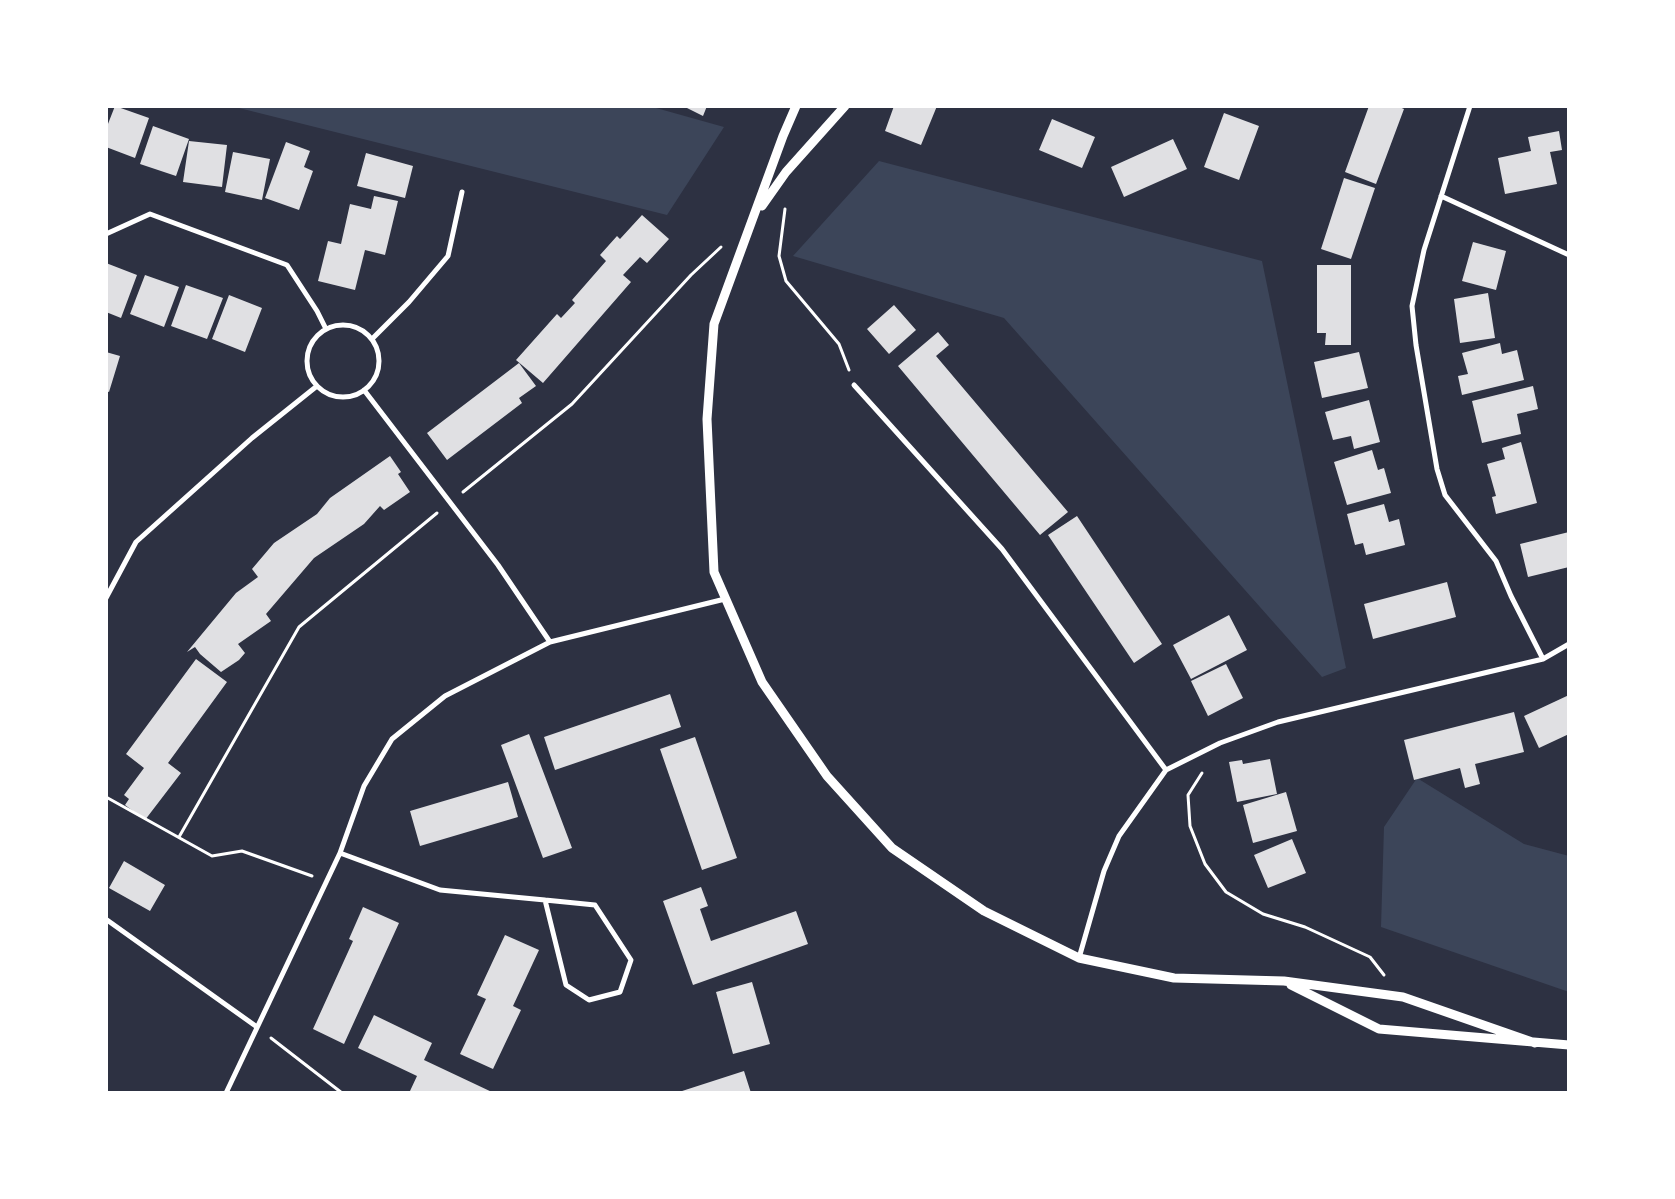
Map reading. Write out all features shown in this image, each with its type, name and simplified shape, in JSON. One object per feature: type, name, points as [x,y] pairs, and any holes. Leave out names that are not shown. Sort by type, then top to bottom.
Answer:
[{"type":"street","points":[[796,106],[783,136],[756,214],[714,324],[707,419],[714,572],[762,682],[827,776],[892,848],[984,911],[1079,958],[1174,978],[1284,981],[1403,997],[1535,1043]]},
{"type":"street","points":[[756,214],[786,172],[845,106]]},
{"type":"street","points":[[1470,106],[1424,250],[1412,306],[1416,345],[1437,469],[1445,495],[1496,561],[1543,660]]},
{"type":"street","points":[[372,339],[409,302],[448,256],[462,192]]},
{"type":"street","points":[[1441,196],[1569,256]]},
{"type":"street","points":[[106,234],[150,214],[287,265],[317,311],[326,329]]},
{"type":"street","points":[[347,324],[366,332],[376,344],[380,365],[372,385],[354,396],[332,396],[314,384],[307,365],[311,343],[326,329],[347,324]]},
{"type":"street","points":[[854,385],[1002,549],[1166,770]]},
{"type":"street","points":[[106,598],[136,542],[252,438],[317,386]]},
{"type":"street","points":[[364,390],[498,565],[550,642]]},
{"type":"street","points":[[226,1093],[340,853],[364,786],[392,739],[445,696],[550,642],[725,599]]},
{"type":"street","points":[[1079,958],[1104,871],[1119,836],[1166,770],[1220,743],[1278,722],[1543,660],[1569,644]]},
{"type":"street","points":[[340,853],[440,890],[545,900],[595,905],[631,960],[620,992],[589,1000],[566,985],[545,900]]},
{"type":"street","points":[[107,920],[257,1027]]},
{"type":"street","points":[[1284,981],[1379,1029],[1569,1045]]},
{"type":"path","points":[[786,203],[779,256],[786,282],[839,344],[854,385]]},
{"type":"path","points":[[1220,743],[1188,795],[1190,826],[1205,864],[1226,892],[1263,914],[1305,927],[1370,957],[1403,997]]},
{"type":"path","points":[[106,797],[212,856],[242,852],[327,881]]},
{"type":"path","points":[[257,1027],[342,1093]]},
{"type":"shaded area","points":[[231,106],[649,106],[724,127],[667,215]]},
{"type":"shaded area","points":[[879,161],[1262,261],[1346,668],[1322,677],[1004,318],[793,256]]},
{"type":"shaded area","points":[[1417,778],[1524,844],[1569,856],[1569,992],[1381,927],[1384,827]]},
{"type":"building","points":[[115,106],[149,118],[135,158],[106,147],[106,129]]},
{"type":"building","points":[[683,106],[707,106],[703,116]]},
{"type":"building","points":[[894,106],[937,106],[921,145],[885,131]]},
{"type":"building","points":[[1369,106],[1397,106],[1404,109],[1376,184],[1345,172]]},
{"type":"building","points":[[1224,113],[1259,126],[1239,180],[1204,167]]},
{"type":"building","points":[[1052,119],[1095,137],[1082,168],[1039,150]]},
{"type":"building","points":[[153,126],[189,139],[176,176],[140,164]]},
{"type":"building","points":[[1559,131],[1562,150],[1550,152],[1557,184],[1505,194],[1498,158],[1531,151],[1528,137]]},
{"type":"building","points":[[1173,139],[1187,169],[1124,197],[1111,167]]},
{"type":"building","points":[[189,141],[227,145],[222,187],[183,182]]},
{"type":"building","points":[[286,142],[310,151],[304,167],[313,171],[299,210],[265,198]]},
{"type":"building","points":[[233,152],[270,159],[262,200],[225,192]]},
{"type":"building","points":[[366,153],[413,166],[405,198],[357,186]]},
{"type":"building","points":[[1344,178],[1375,188],[1351,259],[1321,249]]},
{"type":"building","points":[[374,196],[398,201],[385,255],[365,250],[355,290],[318,281],[328,241],[341,244],[350,204],[371,209]]},
{"type":"building","points":[[642,215],[669,239],[647,263],[640,257],[623,275],[631,282],[543,383],[516,360],[557,314],[561,318],[575,303],[572,300],[606,261],[600,255],[617,236],[620,239]]},
{"type":"building","points":[[1473,242],[1506,251],[1496,290],[1462,281]]},
{"type":"building","points":[[106,263],[137,275],[121,318],[106,312]]},
{"type":"building","points":[[1317,265],[1351,265],[1351,345],[1325,345],[1326,333],[1317,333]]},
{"type":"building","points":[[145,275],[179,287],[164,327],[130,314]]},
{"type":"building","points":[[186,285],[223,298],[207,339],[171,326]]},
{"type":"building","points":[[1488,293],[1495,338],[1460,343],[1454,299]]},
{"type":"building","points":[[229,295],[262,308],[245,352],[212,339]]},
{"type":"building","points":[[894,305],[916,330],[889,354],[867,329]]},
{"type":"building","points":[[938,332],[949,345],[936,356],[1068,512],[1040,535],[898,366]]},
{"type":"building","points":[[1500,343],[1502,354],[1517,350],[1524,380],[1462,395],[1458,376],[1468,374],[1462,353]]},
{"type":"building","points":[[106,352],[120,356],[109,392],[106,391]]},
{"type":"building","points":[[1359,352],[1368,388],[1322,398],[1314,362]]},
{"type":"building","points":[[519,363],[536,386],[519,398],[522,403],[447,460],[427,433]]},
{"type":"building","points":[[1533,386],[1538,409],[1517,414],[1521,434],[1482,443],[1472,401]]},
{"type":"building","points":[[1369,400],[1380,442],[1354,449],[1351,436],[1333,440],[1325,412]]},
{"type":"building","points":[[1521,442],[1537,503],[1496,514],[1492,497],[1496,496],[1487,464],[1505,459],[1502,448]]},
{"type":"building","points":[[1372,450],[1378,470],[1384,468],[1391,493],[1347,505],[1334,462]]},
{"type":"building","points":[[390,456],[401,472],[398,474],[410,492],[384,510],[380,506],[364,524],[314,558],[266,614],[271,621],[238,644],[245,653],[239,660],[221,672],[200,654],[195,647],[187,652],[236,593],[258,577],[252,569],[274,543],[317,514],[330,498]]},
{"type":"building","points":[[1384,504],[1389,522],[1399,519],[1405,545],[1366,555],[1363,543],[1355,545],[1347,514]]},
{"type":"building","points":[[1077,516],[1162,644],[1134,663],[1048,535]]},
{"type":"building","points":[[1569,532],[1569,567],[1528,577],[1520,544]]},
{"type":"building","points":[[1447,582],[1456,617],[1373,639],[1364,604]]},
{"type":"building","points":[[1229,615],[1247,650],[1191,679],[1173,645]]},
{"type":"building","points":[[196,659],[227,682],[168,763],[181,773],[145,820],[125,805],[129,799],[124,795],[144,768],[126,754]]},
{"type":"building","points":[[1226,664],[1243,698],[1208,716],[1191,681]]},
{"type":"building","points":[[670,694],[681,727],[555,770],[544,737]]},
{"type":"building","points":[[1569,695],[1569,734],[1539,748],[1524,716]]},
{"type":"building","points":[[1514,712],[1524,752],[1475,764],[1480,784],[1465,788],[1460,768],[1414,780],[1404,740]]},
{"type":"building","points":[[529,734],[572,848],[543,858],[501,745]]},
{"type":"building","points":[[695,737],[737,858],[702,870],[660,749]]},
{"type":"building","points":[[1270,759],[1277,794],[1237,802],[1229,762],[1242,760],[1243,764]]},
{"type":"building","points":[[508,782],[518,817],[420,846],[410,811]]},
{"type":"building","points":[[1286,792],[1297,831],[1253,843],[1243,805]]},
{"type":"building","points":[[1292,839],[1306,873],[1268,888],[1254,855]]},
{"type":"building","points":[[124,861],[165,885],[150,911],[109,888]]},
{"type":"building","points":[[701,887],[708,906],[700,909],[711,941],[796,911],[808,944],[693,985],[663,901]]},
{"type":"building","points":[[363,907],[399,923],[344,1044],[313,1029],[353,941],[349,939]]},
{"type":"building","points":[[505,935],[539,950],[513,1006],[521,1010],[493,1069],[460,1054],[486,999],[477,995]]},
{"type":"building","points":[[752,982],[770,1044],[733,1054],[716,992]]},
{"type":"building","points":[[374,1015],[432,1043],[424,1060],[494,1093],[413,1093],[410,1091],[417,1076],[358,1048]]},
{"type":"building","points":[[744,1071],[751,1093],[679,1093],[679,1092]]}]
